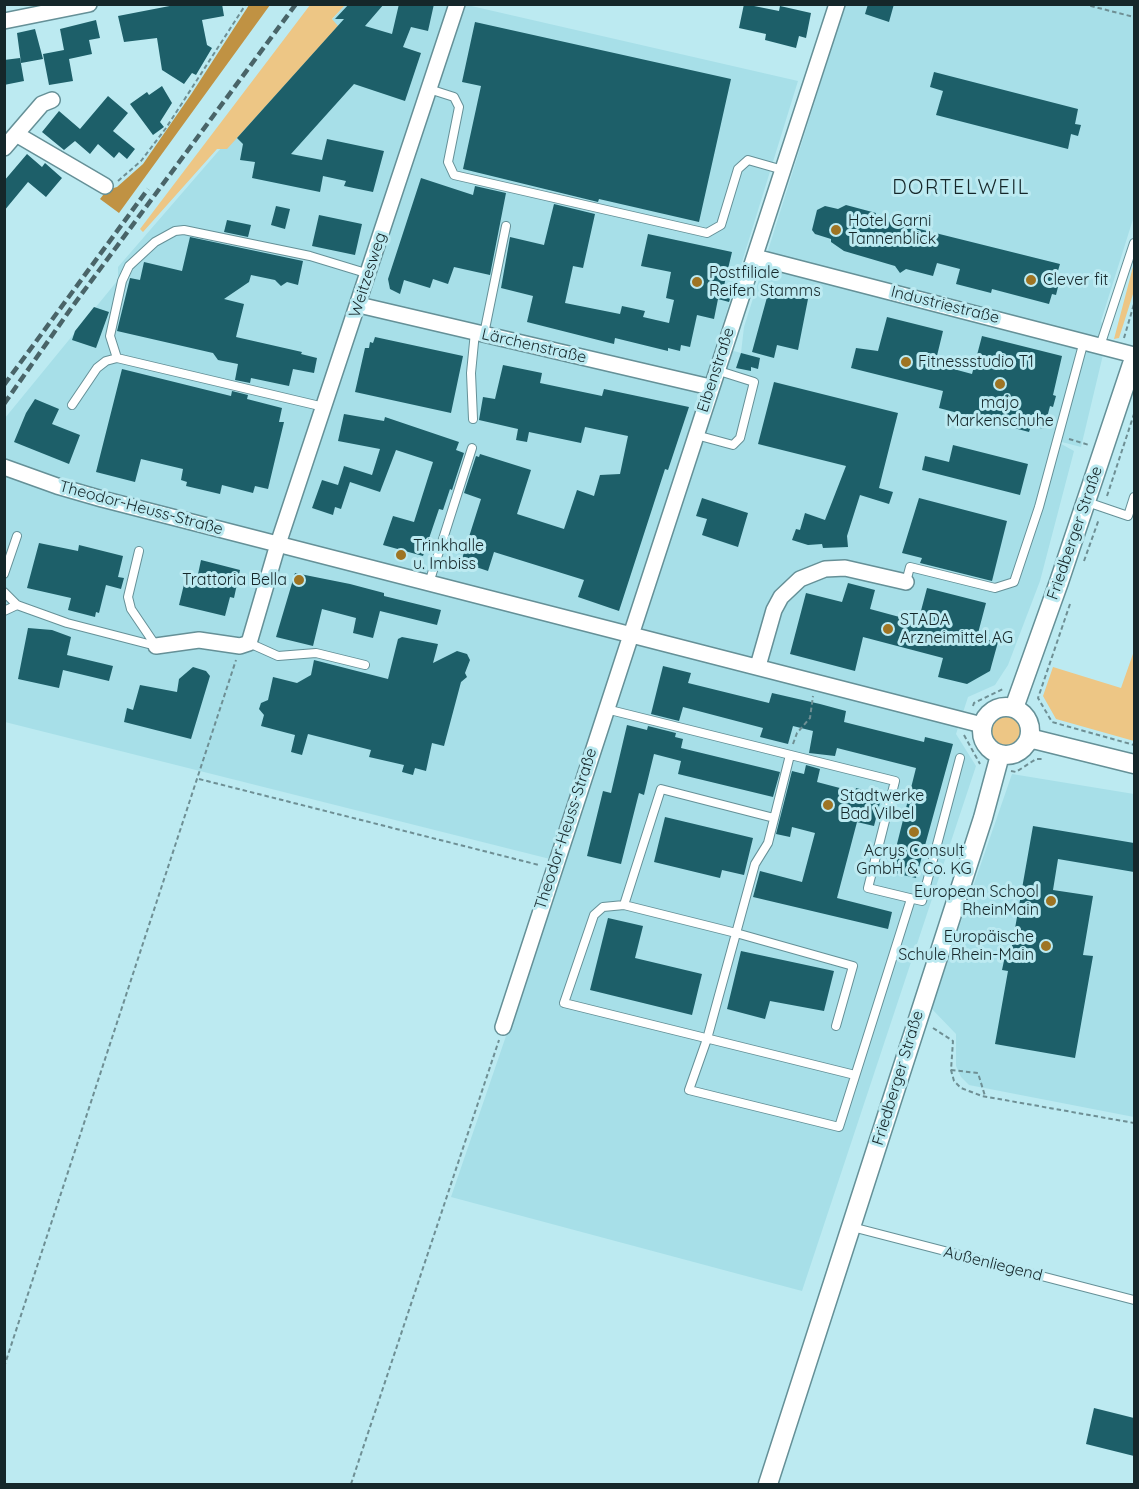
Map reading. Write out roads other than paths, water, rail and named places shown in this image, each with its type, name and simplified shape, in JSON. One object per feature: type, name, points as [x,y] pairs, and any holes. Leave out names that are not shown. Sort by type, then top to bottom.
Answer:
[{"type":"street","points":[[4,21],[89,4]]},
{"type":"street","name":"Weitzesweg","points":[[278,544],[457,4]]},
{"type":"street","name":"Eibenstraße","points":[[630,632],[837,4]]},
{"type":"street","points":[[52,100],[42,104],[9,140],[105,186]]},
{"type":"street","name":"Industriestraße","points":[[755,257],[1100,345],[1130,355]]},
{"type":"street","name":"Lärchenstraße","points":[[359,305],[710,387]]},
{"type":"street","name":"Friedberger Straße","points":[[1014,708],[1095,505],[1130,355]]},
{"type":"street","name":"Theodor-Heuss-Straße","points":[[4,467],[57,486],[975,722]]},
{"type":"street","points":[[156,646],[199,640],[245,645],[278,544]]},
{"type":"street","points":[[758,666],[774,610],[781,597],[800,579],[825,569],[846,567],[906,582]]},
{"type":"street","name":"Theodor-Heuss-Straße","points":[[503,1027],[630,632]]},
{"type":"street","points":[[1014,708],[1027,718],[1029,738],[1018,752],[998,762],[984,743],[975,722],[985,718],[995,709],[1014,708]]},
{"type":"street","points":[[1029,738],[1134,764]]},
{"type":"street","name":"Friedberger Straße","points":[[768,1485],[983,818],[998,762]]},
{"type":"lane","points":[[429,89],[454,97],[459,107],[448,162],[454,175],[707,233],[721,225],[738,169],[748,160],[783,170]]},
{"type":"lane","points":[[473,418],[471,374],[506,226]]},
{"type":"lane","points":[[117,358],[110,336],[122,281],[129,266],[155,242],[175,231],[184,230],[310,256],[369,274]]},
{"type":"lane","points":[[1100,345],[1134,243]]},
{"type":"lane","points":[[906,582],[910,567],[995,588],[1014,582],[1039,507],[1084,341]]},
{"type":"lane","points":[[72,405],[97,368],[117,358],[324,407]]},
{"type":"lane","points":[[695,435],[733,445],[740,438],[754,382],[716,370]]},
{"type":"lane","points":[[429,583],[472,448]]},
{"type":"lane","points":[[1095,505],[1128,516],[1134,502]]},
{"type":"lane","points":[[4,574],[17,536]]},
{"type":"lane","points":[[140,551],[128,597],[131,609],[156,646]]},
{"type":"lane","points":[[4,592],[17,605],[67,623],[156,646]]},
{"type":"lane","points":[[4,611],[17,605]]},
{"type":"lane","points":[[245,645],[279,656],[316,653],[365,664]]},
{"type":"lane","points":[[606,709],[895,782],[868,888],[922,902],[960,758]]},
{"type":"lane","points":[[790,755],[768,843],[755,864],[707,1039],[689,1090],[839,1127],[911,899]]},
{"type":"lane","points":[[624,905],[660,789],[774,818]]},
{"type":"lane","points":[[836,1026],[853,966],[624,905],[603,907],[594,915],[564,1003],[855,1075]]},
{"type":"lane","name":"Außenliegend","points":[[852,1227],[1134,1300]]},
{"type":"railway","points":[[4,404],[72,307],[296,4]]},
{"type":"railway","points":[[4,385],[148,189]]},
{"type":"place","name":"Hotel Garni Tannenblick","points":[[836,230]]},
{"type":"place","name":"Clever fit","points":[[1031,280]]},
{"type":"place","name":"Postfiliale Reifen Stamms","points":[[697,282]]},
{"type":"place","name":"Fitnessstudio T1","points":[[906,362]]},
{"type":"place","name":"majo Markenschuhe","points":[[1000,384]]},
{"type":"place","name":"Trinkhalle u. Imbiss","points":[[401,555]]},
{"type":"place","name":"Trattoria Bella","points":[[299,580]]},
{"type":"place","name":"STADA Arzneimittel AG","points":[[888,629]]},
{"type":"place","name":"Stadtwerke Bad Vilbel","points":[[828,805]]},
{"type":"place","name":"Acrys Consult GmbH & Co. KG","points":[[914,832]]},
{"type":"place","name":"European School RheinMain","points":[[1051,901]]},
{"type":"place","name":"Europäische Schule Rhein-Main","points":[[1046,946]]},
{"type":"district","name":"DORTELWEIL","points":[[961,188]]}]
